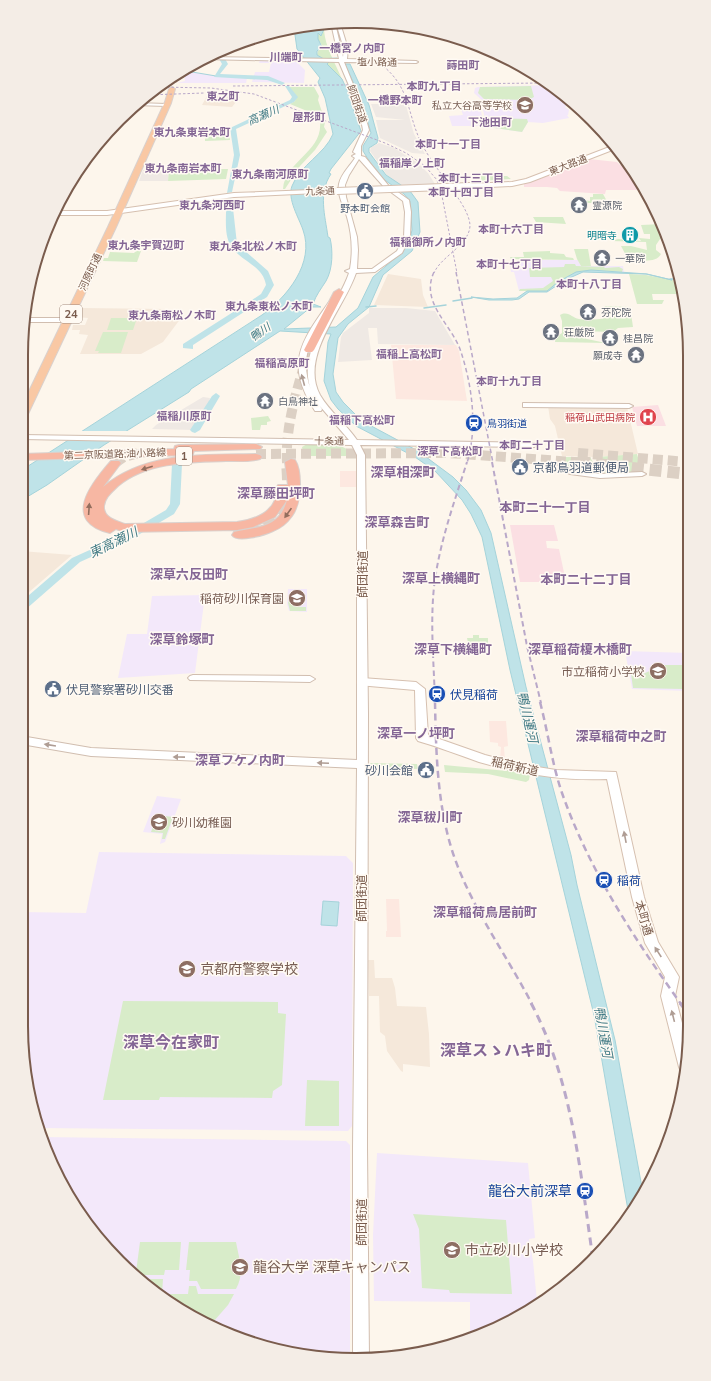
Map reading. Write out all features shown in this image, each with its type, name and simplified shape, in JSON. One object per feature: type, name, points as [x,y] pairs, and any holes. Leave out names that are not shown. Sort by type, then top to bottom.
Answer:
[{"type":"highway","name":"河原町通","points":[[28,403],[120,211],[168,102],[171,85]]},
{"type":"highway","points":[[309,350],[321,326],[342,292]]},
{"type":"highway","points":[[153,450],[200,447],[256,452]]},
{"type":"highway","points":[[131,530],[109,523],[99,512],[98,506],[103,495],[122,478],[144,468],[170,462],[256,452]]},
{"type":"highway","name":"第二京阪道路;油小路線","points":[[28,459],[114,458],[256,452]]},
{"type":"highway","points":[[114,458],[91,498],[88,507],[88,515],[92,521],[100,526],[149,531],[205,531],[240,530],[264,525]]},
{"type":"highway","points":[[149,531],[221,528],[246,525],[266,517],[276,509],[281,500],[282,487],[290,489],[294,498],[295,485],[291,462]]},
{"type":"main road","name":"東大路通","points":[[522,182],[609,149]]},
{"type":"main road","name":"九条通","points":[[62,212],[120,211],[221,196],[470,186],[522,182]]},
{"type":"main road","name":"稲荷新道","points":[[362,682],[416,686],[420,689],[422,738],[436,740],[463,753],[509,766],[552,774],[612,775]]},
{"type":"main road","name":"本町通","points":[[612,775],[633,875],[652,943],[672,977],[668,996],[682,1050]]},
{"type":"street","name":"師団街道","points":[[336,29],[340,61],[361,109],[365,126],[366,134],[356,156]]},
{"type":"street","points":[[338,29],[350,61]]},
{"type":"street","points":[[340,61],[344,60],[346,49]]},
{"type":"street","name":"塩小路通","points":[[219,58],[416,62]]},
{"type":"street","points":[[146,104],[166,105]]},
{"type":"street","points":[[356,156],[364,160],[386,186],[406,200],[408,228],[406,242],[394,257],[373,272],[350,271],[352,237],[339,191],[348,167],[356,156]]},
{"type":"street","name":"師団街道","points":[[350,271],[313,355],[311,377],[316,392],[353,441],[361,455],[361,1353]]},
{"type":"street","name":"師団街道","points":[[342,292],[311,333],[304,347],[300,366],[302,379],[307,392],[335,428],[353,441]]},
{"type":"street","points":[[30,320],[68,320]]},
{"type":"street","points":[[526,405],[629,406]]},
{"type":"street","points":[[328,437],[335,434],[335,428]]},
{"type":"street","name":"十条通","points":[[28,433],[138,436],[328,437],[353,441]]},
{"type":"street","name":"十条通","points":[[28,437],[62,435]]},
{"type":"street","name":"十条通","points":[[138,436],[353,441]]},
{"type":"street","points":[[353,441],[534,445]]},
{"type":"street","points":[[570,472],[600,476],[642,474]]},
{"type":"street","points":[[193,678],[232,677],[310,679]]},
{"type":"street","points":[[28,741],[99,753],[362,764]]},
{"type":"shaded area","points":[[260,60],[296,61],[305,70],[304,83],[252,82],[255,72],[269,72],[271,63],[259,63]]},
{"type":"shaded area","points":[[192,72],[223,77],[247,78],[246,83],[177,83],[185,81],[185,77]]},
{"type":"shaded area","name":"私立大谷高等学校","points":[[540,85],[566,105],[565,107],[569,110],[567,115],[569,118],[543,123],[528,122],[522,132],[487,127],[483,110],[484,102],[474,93],[475,88]]},
{"type":"shaded area","points":[[208,94],[228,94],[240,97],[232,107],[202,105]]},
{"type":"shaded area","points":[[405,102],[414,134],[425,154],[412,153],[380,138],[376,120],[405,120],[376,117],[371,104],[393,104]]},
{"type":"shaded area","points":[[461,109],[481,110],[483,126],[452,126],[449,116],[463,115]]},
{"type":"shaded area","points":[[379,143],[394,148],[418,163],[428,173],[435,184],[400,185],[394,181],[387,175],[370,151],[371,147]]},
{"type":"shaded area","points":[[589,159],[617,162],[622,165],[638,190],[606,190],[605,194],[560,191],[557,188],[524,187],[524,182]]},
{"type":"shaded area","points":[[169,169],[168,181],[139,181],[143,170]]},
{"type":"shaded area","points":[[517,260],[578,260],[581,266],[623,266],[624,272],[580,270],[557,282],[547,291],[519,291],[514,272],[511,272],[510,264],[518,264]]},
{"type":"shaded area","points":[[388,274],[421,279],[423,295],[428,307],[374,305]]},
{"type":"shaded area","points":[[81,308],[167,309],[164,317],[181,318],[163,342],[141,354],[80,354],[88,335],[79,334],[80,330],[72,330],[73,325],[85,325],[88,318],[77,317]]},
{"type":"shaded area","points":[[369,308],[406,308],[435,311],[455,345],[378,344],[377,328],[368,328],[372,360],[338,362],[341,337],[343,333],[369,313]]},
{"type":"shaded area","points":[[391,345],[456,345],[459,351],[467,401],[396,399]]},
{"type":"shaded area","points":[[203,397],[210,398],[206,412],[194,430],[152,429],[156,425]]},
{"type":"shaded area","name":"稲荷山武田病院","points":[[658,405],[666,426],[637,426],[632,407]]},
{"type":"shaded area","points":[[548,406],[627,407],[638,454],[596,457],[562,456],[555,426],[550,419]]},
{"type":"shaded area","points":[[340,471],[357,471],[358,487],[340,487]]},
{"type":"shaded area","points":[[510,525],[554,525],[558,541],[546,541],[547,548],[559,549],[566,582],[520,582]]},
{"type":"shaded area","points":[[28,552],[72,555],[28,593]]},
{"type":"shaded area","name":"稲荷砂川保育園","points":[[288,589],[307,589],[307,612],[289,611],[287,604]]},
{"type":"shaded area","points":[[205,595],[195,673],[118,678],[127,634],[147,634],[152,596]]},
{"type":"shaded area","name":"市立稲荷小学校","points":[[625,651],[683,653],[683,691],[632,689]]},
{"type":"shaded area","points":[[489,721],[506,721],[508,746],[504,747],[505,761],[500,760],[501,747],[498,746],[498,743],[490,742]]},
{"type":"shaded area","name":"砂川幼稚園","points":[[157,796],[181,799],[165,842],[160,844],[162,834],[143,832]]},
{"type":"shaded area","name":"京都府警察学校","points":[[99,852],[346,856],[353,863],[352,1126],[348,1131],[44,1128],[34,1089],[29,1047],[28,912],[86,913]]},
{"type":"shaded area","points":[[386,899],[399,899],[401,937],[386,937]]},
{"type":"shaded area","points":[[368,960],[374,960],[375,978],[392,978],[397,1006],[426,1007],[430,1067],[403,1064],[403,1072],[387,1051],[385,1036],[380,1032],[379,996],[369,996]]},
{"type":"shaded area","name":"龍谷大学 深草キャンパス","points":[[47,1137],[346,1141],[350,1145],[350,1353],[292,1347],[250,1336],[211,1319],[174,1298],[140,1272],[109,1241],[96,1225],[72,1189]]},
{"type":"shaded area","name":"市立砂川小学校","points":[[377,1153],[528,1163],[535,1238],[529,1239],[537,1298],[500,1319],[470,1332],[470,1302],[374,1301],[373,1235]]},
{"type":"green space","points":[[324,30],[328,48],[342,79],[327,64],[329,62],[317,55],[318,51],[323,47],[318,39],[318,33],[321,36]]},
{"type":"green space","points":[[531,86],[534,97],[528,100],[484,99],[478,93],[480,87]]},
{"type":"green space","points":[[289,87],[314,87],[319,96],[318,100],[324,118],[290,104],[295,101],[296,97]]},
{"type":"green space","points":[[486,118],[527,119],[528,122],[522,132],[488,127]]},
{"type":"green space","points":[[320,122],[325,122],[324,127],[327,132],[315,150],[300,166],[285,189],[283,189],[285,179],[290,171],[316,141]]},
{"type":"green space","points":[[205,132],[229,133],[230,140],[205,141]]},
{"type":"green space","points":[[169,169],[228,169],[226,179],[168,181]]},
{"type":"green space","points":[[488,172],[490,176],[507,176],[511,179],[480,181],[477,175],[472,173]]},
{"type":"green space","points":[[593,194],[603,194],[608,203],[583,203],[583,200],[590,201],[590,197],[593,197]]},
{"type":"green space","points":[[533,217],[563,217],[566,224],[536,222]]},
{"type":"green space","points":[[655,224],[658,230],[662,239],[656,245],[656,250],[661,254],[655,259],[646,261],[628,259],[621,246],[631,246],[647,250],[646,242],[611,241],[618,239],[641,241],[639,238],[650,239],[650,234],[644,234],[641,225]]},
{"type":"green space","points":[[574,249],[588,249],[591,266],[581,266]]},
{"type":"green space","points":[[136,251],[141,251],[137,262],[103,261],[104,258],[108,258],[110,252],[134,253]]},
{"type":"green space","points":[[550,251],[550,253],[564,254],[566,257],[573,258],[574,260],[511,259],[510,257],[524,257],[523,252]]},
{"type":"green space","points":[[565,264],[605,268],[619,267],[623,269],[622,272],[590,271],[574,274],[557,283],[547,291],[519,291],[520,289],[543,288],[553,281],[551,277],[530,277],[529,268],[564,267]]},
{"type":"green space","points":[[629,274],[646,275],[673,280],[677,294],[652,294],[653,300],[664,300],[662,304],[637,304]]},
{"type":"green space","points":[[604,306],[630,307],[633,327],[618,328],[613,332],[581,331],[582,335],[587,339],[606,343],[555,342],[556,337],[562,333],[562,321],[560,315],[567,314],[587,320],[611,317],[611,311]]},
{"type":"green space","points":[[111,318],[137,318],[133,330],[107,330]]},
{"type":"green space","points":[[103,332],[128,332],[121,353],[98,353],[99,351],[95,351]]},
{"type":"green space","points":[[268,416],[271,421],[267,422],[267,425],[261,425],[260,430],[252,430],[251,418]]},
{"type":"green space","points":[[309,443],[336,444],[347,449],[349,456],[304,456],[302,447]]},
{"type":"green space","points":[[415,447],[443,447],[443,456],[429,456]]},
{"type":"green space","points":[[637,454],[642,471],[605,474],[597,457]]},
{"type":"green space","points":[[562,457],[590,457],[599,473],[581,473],[565,468]]},
{"type":"green space","points":[[289,598],[300,599],[299,607],[306,607],[306,611],[290,611],[288,603]]},
{"type":"green space","points":[[473,635],[479,635],[479,638],[488,638],[488,649],[475,649],[475,652],[470,652],[467,638],[473,638]]},
{"type":"green space","points":[[659,665],[683,665],[683,689],[633,688],[631,674],[643,674],[658,667]]},
{"type":"green space","points":[[370,763],[417,764],[418,769],[370,767]]},
{"type":"green space","points":[[444,765],[507,771],[508,769],[530,774],[529,780],[526,782],[488,774],[445,772]]},
{"type":"green space","points":[[157,815],[173,817],[165,839],[162,839],[163,833],[151,832]]},
{"type":"green space","points":[[123,1001],[278,1002],[278,1013],[286,1014],[282,1085],[273,1091],[272,1098],[160,1097],[159,1100],[103,1100]]},
{"type":"green space","points":[[307,1080],[339,1081],[339,1126],[305,1126]]},
{"type":"green space","points":[[413,1214],[506,1220],[512,1294],[450,1293],[449,1290],[422,1288],[419,1229]]},
{"type":"green space","points":[[140,1242],[181,1242],[179,1270],[165,1270],[164,1275],[144,1275],[136,1269]]},
{"type":"green space","points":[[189,1242],[236,1242],[241,1272],[236,1289],[201,1289],[197,1281],[189,1281],[190,1270],[186,1270]]},
{"type":"green space","points":[[149,1279],[163,1279],[162,1290]]},
{"type":"green space","points":[[189,1286],[196,1286],[198,1294],[234,1294],[228,1305],[214,1321],[169,1294],[188,1294]]},
{"type":"water","points":[[324,30],[321,36],[318,33],[318,39],[322,47],[317,51],[317,55],[329,62],[327,64],[342,79],[349,94],[355,115],[358,116],[356,117],[361,131],[331,169],[329,173],[331,174],[325,189],[324,212],[328,237],[330,238],[331,243],[332,260],[326,281],[313,304],[321,307],[311,307],[284,329],[336,327],[358,308],[373,277],[399,255],[409,243],[412,230],[410,201],[404,194],[378,175],[363,151],[363,146],[371,133],[362,102],[345,64],[350,64],[369,105],[378,138],[377,143],[369,148],[369,152],[386,175],[410,191],[418,202],[420,232],[412,251],[383,275],[369,307],[348,324],[338,338],[333,374],[336,392],[343,402],[362,421],[418,451],[453,477],[466,490],[481,510],[491,533],[526,687],[571,855],[615,1040],[641,1184],[628,1208],[594,1015],[510,670],[482,537],[471,514],[462,500],[435,471],[415,457],[356,426],[331,400],[324,381],[328,342],[331,334],[280,331],[191,389],[189,392],[104,445],[47,485],[28,496],[28,466],[262,315],[281,299],[296,278],[302,267],[306,242],[292,202],[292,186],[301,172],[324,148],[333,134],[325,98],[318,82],[320,78],[297,49],[295,34]]},
{"type":"water","points":[[591,270],[647,274],[672,280],[646,274],[583,272],[565,280],[547,292],[529,292],[519,299],[489,300],[471,297],[493,299],[517,298],[527,291],[547,291],[558,282],[576,272]]},
{"type":"water","points":[[323,901],[339,902],[337,926],[321,925]]},
{"type":"pier","points":[[79,431],[130,431],[115,441],[64,440]]},
{"type":"waterway","name":"高瀬川","points":[[221,57],[225,64],[216,76],[268,78],[282,83]]},
{"type":"waterway","points":[[318,59],[337,58]]},
{"type":"waterway","points":[[192,72],[216,76]]},
{"type":"waterway","name":"高瀬川","points":[[229,192],[237,155],[236,139],[233,128],[292,101],[295,97],[287,87]]},
{"type":"waterway","name":"高瀬川","points":[[190,347],[186,346],[255,302],[264,295],[270,285],[269,278],[266,273],[234,245],[231,230],[229,199]]},
{"type":"waterway","points":[[453,301],[472,298]]},
{"type":"waterway","points":[[424,308],[446,305]]},
{"type":"waterway","points":[[366,307],[376,306]]},
{"type":"waterway","name":"東高瀬川","points":[[195,430],[216,396]]},
{"type":"waterway","name":"東高瀬川","points":[[28,602],[76,560],[129,536],[170,512],[175,504],[177,464]]},
{"type":"tunnel","points":[[287,454],[290,420],[309,350]]},
{"type":"tunnel","points":[[115,463],[124,457],[142,452]]},
{"type":"tunnel","points":[[287,454],[449,453],[586,463]]},
{"type":"tunnel","points":[[578,453],[683,462]]},
{"type":"tunnel","points":[[256,454],[287,454]]},
{"type":"tunnel","points":[[287,454],[287,462]]},
{"type":"tunnel","points":[[264,525],[273,519],[284,505],[288,490],[287,462]]},
{"type":"tunnel","points":[[578,462],[586,463]]},
{"type":"tunnel","points":[[586,463],[683,473]]},
{"type":"railway","points":[[383,66],[392,74],[399,84]]},
{"type":"railway","points":[[399,84],[537,83]]},
{"type":"railway","points":[[233,86],[399,84]]},
{"type":"railway","points":[[399,84],[422,144],[461,203],[469,220],[469,232],[465,239],[453,251]]},
{"type":"railway","points":[[168,87],[211,88],[254,94],[385,143],[406,153],[425,166],[437,180],[442,196],[453,251]]},
{"type":"railway","points":[[158,95],[204,93]]},
{"type":"railway","points":[[434,273],[453,251]]},
{"type":"railway","points":[[453,251],[457,273]]},
{"type":"railway","points":[[434,272],[431,283],[433,303],[460,349],[468,377],[473,420],[467,463]]},
{"type":"railway","points":[[456,272],[493,463]]},
{"type":"railway","points":[[435,703],[432,630],[436,571],[443,539],[467,462]]},
{"type":"railway","points":[[492,462],[527,646],[541,703]]},
{"type":"railway","points":[[435,702],[438,775],[446,829],[451,847],[458,868],[477,908],[532,1004]]},
{"type":"railway","points":[[540,702],[562,793],[585,849],[630,929],[681,1004]]},
{"type":"railway","points":[[531,1003],[557,1064],[566,1096],[579,1161],[592,1252]]},
{"type":"railway","points":[[680,1003],[683,1007]]},
{"type":"place","name":"私立大谷高等学校","points":[[525,105]]},
{"type":"place","name":"野本町会館","points":[[365,191]]},
{"type":"place","name":"霊源院","points":[[579,205]]},
{"type":"place","name":"明暗寺","points":[[630,235]]},
{"type":"place","name":"一華院","points":[[602,258]]},
{"type":"place","name":"芬陀院","points":[[588,312]]},
{"type":"place","name":"荘厳院","points":[[551,332]]},
{"type":"place","name":"桂昌院","points":[[610,338]]},
{"type":"place","name":"願成寺","points":[[636,355]]},
{"type":"place","name":"白鳥神社","points":[[265,401]]},
{"type":"place","name":"稲荷山武田病院","points":[[648,417]]},
{"type":"place","name":"鳥羽街道","points":[[474,423]]},
{"type":"place","name":"京都鳥羽道郵便局","points":[[520,467]]},
{"type":"place","name":"稲荷砂川保育園","points":[[297,598]]},
{"type":"place","name":"市立稲荷小学校","points":[[658,671]]},
{"type":"place","name":"伏見警察署砂川交番","points":[[53,689]]},
{"type":"place","name":"伏見稲荷","points":[[437,694]]},
{"type":"place","name":"砂川会館","points":[[426,770]]},
{"type":"place","name":"砂川幼稚園","points":[[159,822]]},
{"type":"place","name":"稲荷","points":[[604,880]]},
{"type":"place","name":"京都府警察学校","points":[[187,969]]},
{"type":"place","name":"龍谷大前深草","points":[[585,1191]]},
{"type":"place","name":"市立砂川小学校","points":[[452,1250]]},
{"type":"place","name":"龍谷大学 深草キャンパス","points":[[240,1267]]},
{"type":"district","name":"一橋宮ノ内町","points":[[352,48]]},
{"type":"district","name":"川端町","points":[[286,57]]},
{"type":"district","name":"蒔田町","points":[[463,65]]},
{"type":"district","name":"本町九丁目","points":[[434,86]]},
{"type":"district","name":"東之町","points":[[223,96]]},
{"type":"district","name":"一橋野本町","points":[[395,100]]},
{"type":"district","name":"屋形町","points":[[309,117]]},
{"type":"district","name":"下池田町","points":[[490,122]]},
{"type":"district","name":"東九条東岩本町","points":[[192,132]]},
{"type":"district","name":"本町十一丁目","points":[[448,144]]},
{"type":"district","name":"福稲岸ノ上町","points":[[412,163]]},
{"type":"district","name":"東九条南岩本町","points":[[183,168]]},
{"type":"district","name":"東九条南河原町","points":[[270,174]]},
{"type":"district","name":"本町十三丁目","points":[[471,178]]},
{"type":"district","name":"本町十四丁目","points":[[461,192]]},
{"type":"district","name":"東九条河西町","points":[[212,205]]},
{"type":"district","name":"本町十六丁目","points":[[511,229]]},
{"type":"district","name":"福稲御所ノ内町","points":[[428,242]]},
{"type":"district","name":"東九条宇賀辺町","points":[[146,245]]},
{"type":"district","name":"東九条北松ノ木町","points":[[253,246]]},
{"type":"district","name":"本町十七丁目","points":[[509,264]]},
{"type":"district","name":"本町十八丁目","points":[[589,284]]},
{"type":"district","name":"東九条東松ノ木町","points":[[269,306]]},
{"type":"district","name":"東九条南松ノ木町","points":[[172,315]]},
{"type":"district","name":"福稲上高松町","points":[[409,354]]},
{"type":"district","name":"福稲高原町","points":[[282,363]]},
{"type":"district","name":"本町十九丁目","points":[[509,381]]},
{"type":"district","name":"福稲川原町","points":[[184,416]]},
{"type":"district","name":"福稲下高松町","points":[[362,420]]},
{"type":"district","name":"本町二十丁目","points":[[532,445]]},
{"type":"district","name":"深草下高松町","points":[[450,451]]},
{"type":"district","name":"深草相深町","points":[[403,472]]},
{"type":"district","name":"深草藤田坪町","points":[[276,493]]},
{"type":"district","name":"本町二十一丁目","points":[[545,507]]},
{"type":"district","name":"深草森吉町","points":[[397,522]]},
{"type":"district","name":"深草六反田町","points":[[189,574]]},
{"type":"district","name":"深草上横縄町","points":[[441,578]]},
{"type":"district","name":"本町二十二丁目","points":[[586,579]]},
{"type":"district","name":"深草鈴塚町","points":[[182,639]]},
{"type":"district","name":"深草下横縄町","points":[[453,649]]},
{"type":"district","name":"深草稲荷榎木橋町","points":[[580,649]]},
{"type":"district","name":"深草一ノ坪町","points":[[416,733]]},
{"type":"district","name":"深草稲荷中之町","points":[[621,736]]},
{"type":"district","name":"深草フケノ内町","points":[[240,760]]},
{"type":"district","name":"深草秡川町","points":[[430,817]]},
{"type":"district","name":"深草稲荷鳥居前町","points":[[485,912]]},
{"type":"district","name":"深草今在家町","points":[[171,1042]]},
{"type":"district","name":"深草スゝハキ町","points":[[496,1050]]},
{"type":"water label","name":"鴨川","points":[[260,332]]},
{"type":"water label","name":"鴨川運河","points":[[528,717]]},
{"type":"water label","name":"鴨川運河","points":[[604,1032]]}]
